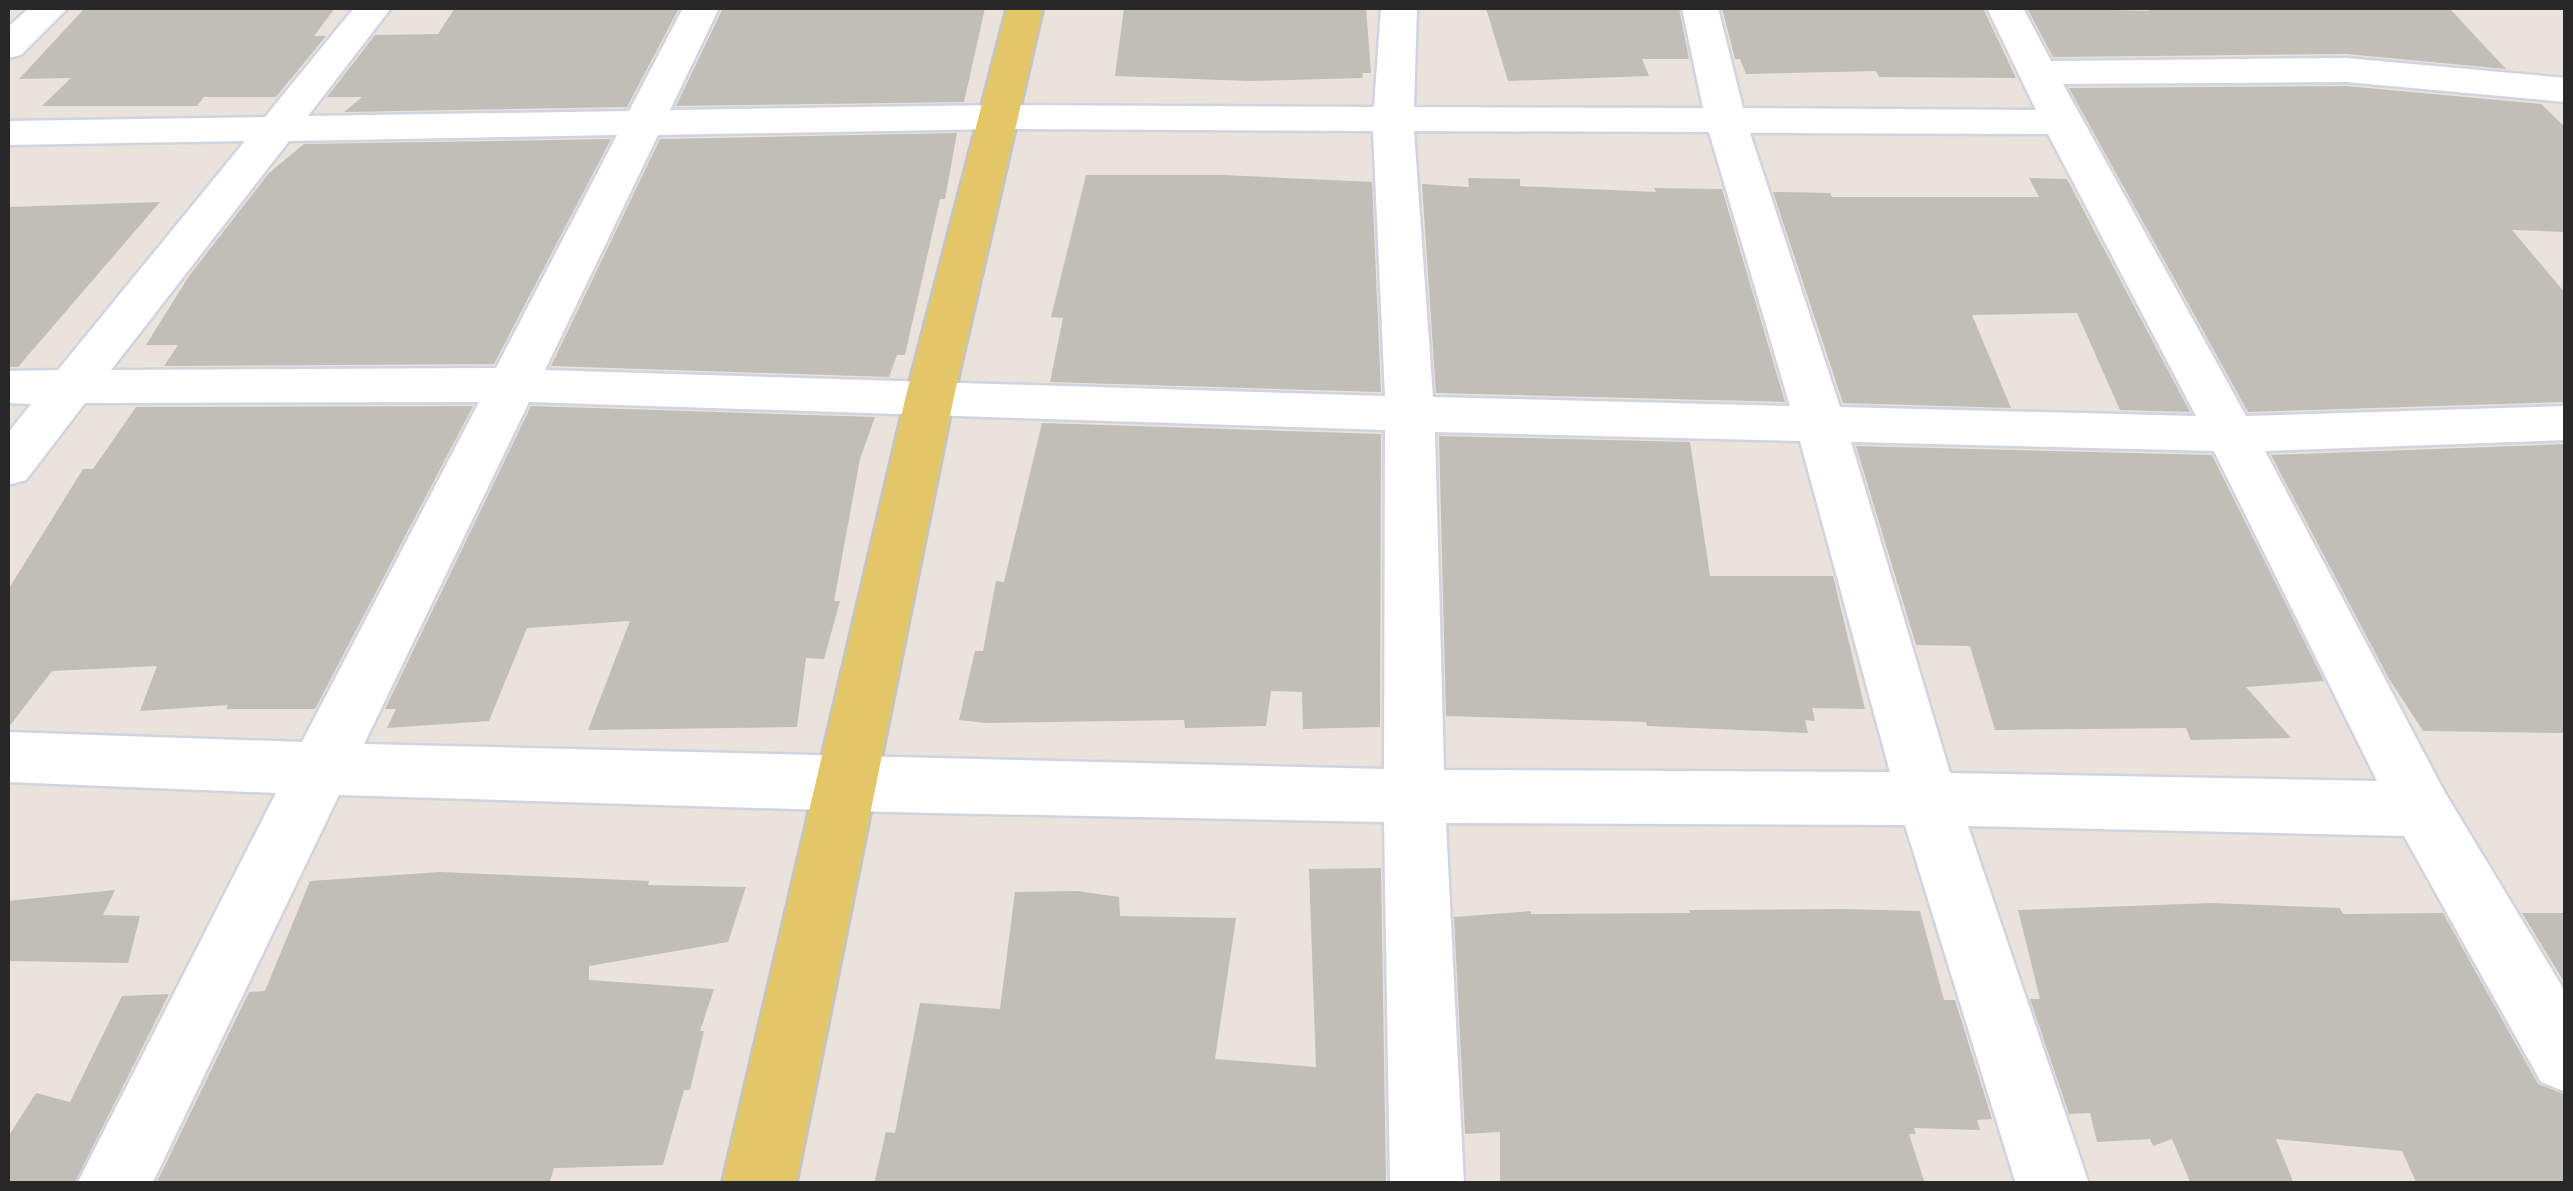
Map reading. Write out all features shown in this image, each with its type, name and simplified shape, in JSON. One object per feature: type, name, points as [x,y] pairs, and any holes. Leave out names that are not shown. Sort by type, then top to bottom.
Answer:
[{"type":"main road","points":[[759,1184],[930,396],[1025,8]]},
{"type":"street","points":[[8,47],[50,8]]},
{"type":"street","points":[[8,467],[373,8]]},
{"type":"street","points":[[113,1184],[509,385],[701,8]]},
{"type":"street","points":[[1399,8],[1393,119],[1410,414],[1414,796],[1427,1184]]},
{"type":"street","points":[[1700,8],[1725,119],[1821,425],[1928,800],[2053,1184]]},
{"type":"street","points":[[2005,8],[2062,122],[2231,434],[2422,810],[2566,1058]]},
{"type":"street","points":[[2037,73],[2346,70],[2566,90]]},
{"type":"street","points":[[8,132],[996,116],[2062,122]]},
{"type":"street","points":[[8,387],[509,385],[1410,414],[2231,434],[2566,424]]},
{"type":"street","points":[[8,758],[844,788],[1414,796],[2174,799],[2422,810]]},
{"type":"building","points":[[85,8],[335,8],[314,36],[326,36],[276,97],[204,97],[197,106],[42,106],[71,78],[19,79]]},
{"type":"building","points":[[455,8],[679,8],[627,107],[344,112],[362,97],[327,97],[375,35],[438,34]]},
{"type":"building","points":[[723,8],[985,8],[964,102],[676,106]]},
{"type":"building","points":[[1124,8],[1366,8],[1371,73],[1363,73],[1362,78],[1249,81],[1115,76]]},
{"type":"building","points":[[1486,8],[1679,8],[1689,59],[1642,59],[1649,76],[1508,81]]},
{"type":"building","points":[[1722,8],[1983,8],[2016,78],[1879,77],[1876,71],[1746,74],[1740,59],[1735,59]]},
{"type":"building","points":[[2027,8],[2449,8],[2506,69],[2346,54],[2053,57]]},
{"type":"building","points":[[2346,86],[2541,104],[2566,128],[2566,232],[2512,230],[2566,294],[2566,402],[2248,412],[2069,88]]},
{"type":"building","points":[[957,133],[945,199],[940,199],[905,355],[897,355],[889,377],[551,366],[660,139]]},
{"type":"building","points":[[611,139],[494,364],[164,366],[178,345],[146,345],[189,276],[269,173],[304,144]]},
{"type":"building","points":[[1086,175],[1223,175],[1372,182],[1381,392],[1050,382],[1063,318],[1051,317]]},
{"type":"building","points":[[1468,178],[1520,179],[1520,186],[1656,192],[1654,188],[1722,189],[1785,402],[1436,393],[1422,184],[1469,187]]},
{"type":"building","points":[[2029,178],[2067,179],[2190,412],[2120,410],[2077,313],[1972,315],[2011,408],[1843,403],[1773,192],[1830,193],[1832,197],[2039,197]]},
{"type":"building","points":[[160,202],[18,367],[8,367],[8,207]]},
{"type":"building","points":[[473,406],[315,709],[226,709],[228,705],[140,711],[157,666],[52,671],[8,728],[8,590],[83,469],[93,469],[136,407]]},
{"type":"building","points":[[531,406],[875,417],[860,459],[834,601],[840,601],[824,659],[806,658],[797,727],[588,730],[630,621],[527,628],[489,721],[387,728],[396,709],[385,709]]},
{"type":"building","points":[[1042,423],[1381,434],[1380,727],[1303,729],[1302,692],[1271,691],[1266,726],[1185,728],[1184,720],[959,720],[975,651],[983,651],[996,581],[1004,582]]},
{"type":"building","points":[[1439,436],[1690,442],[1710,576],[1833,576],[1865,709],[1812,708],[1815,721],[1805,720],[1808,733],[1647,726],[1646,722],[1446,716]]},
{"type":"building","points":[[2566,444],[2566,733],[2423,731],[2388,677],[2271,455]]},
{"type":"building","points":[[1856,446],[2212,455],[2324,681],[2246,687],[2291,738],[2191,740],[2186,728],[1995,730],[1970,646],[1916,645]]},
{"type":"building","points":[[1381,868],[1386,1184],[874,1184],[886,1132],[895,1133],[920,1003],[1000,1009],[1015,892],[1077,891],[1119,897],[1120,916],[1236,918],[1215,1059],[1316,1067],[1309,869]]},
{"type":"building","points":[[440,872],[746,887],[728,942],[589,966],[589,980],[714,989],[700,1031],[704,1031],[690,1090],[684,1090],[663,1165],[554,1168],[549,1184],[156,1184],[249,992],[265,991],[310,881]]},
{"type":"building","points":[[115,890],[103,915],[140,916],[128,963],[8,961],[8,901]]},
{"type":"building","points":[[2212,903],[2340,908],[2343,914],[2443,913],[2538,1084],[2566,1095],[2566,1184],[2417,1184],[2402,1151],[2276,1139],[2294,1184],[2191,1184],[2172,1139],[2153,1146],[2150,1139],[2097,1142],[2090,1113],[2069,1114],[2030,999],[2040,999],[2018,910]]},
{"type":"building","points":[[1689,910],[1920,911],[1944,1000],[1955,1000],[1992,1119],[1977,1120],[1980,1130],[1914,1128],[1916,1134],[1909,1134],[1925,1184],[1500,1184],[1500,1132],[1465,1134],[1454,917],[1531,911],[1690,913]]},
{"type":"building","points":[[2522,913],[2566,913],[2566,985]]},
{"type":"building","points":[[169,994],[74,1184],[8,1184],[8,1137],[36,1093],[70,1102],[122,996]]}]
